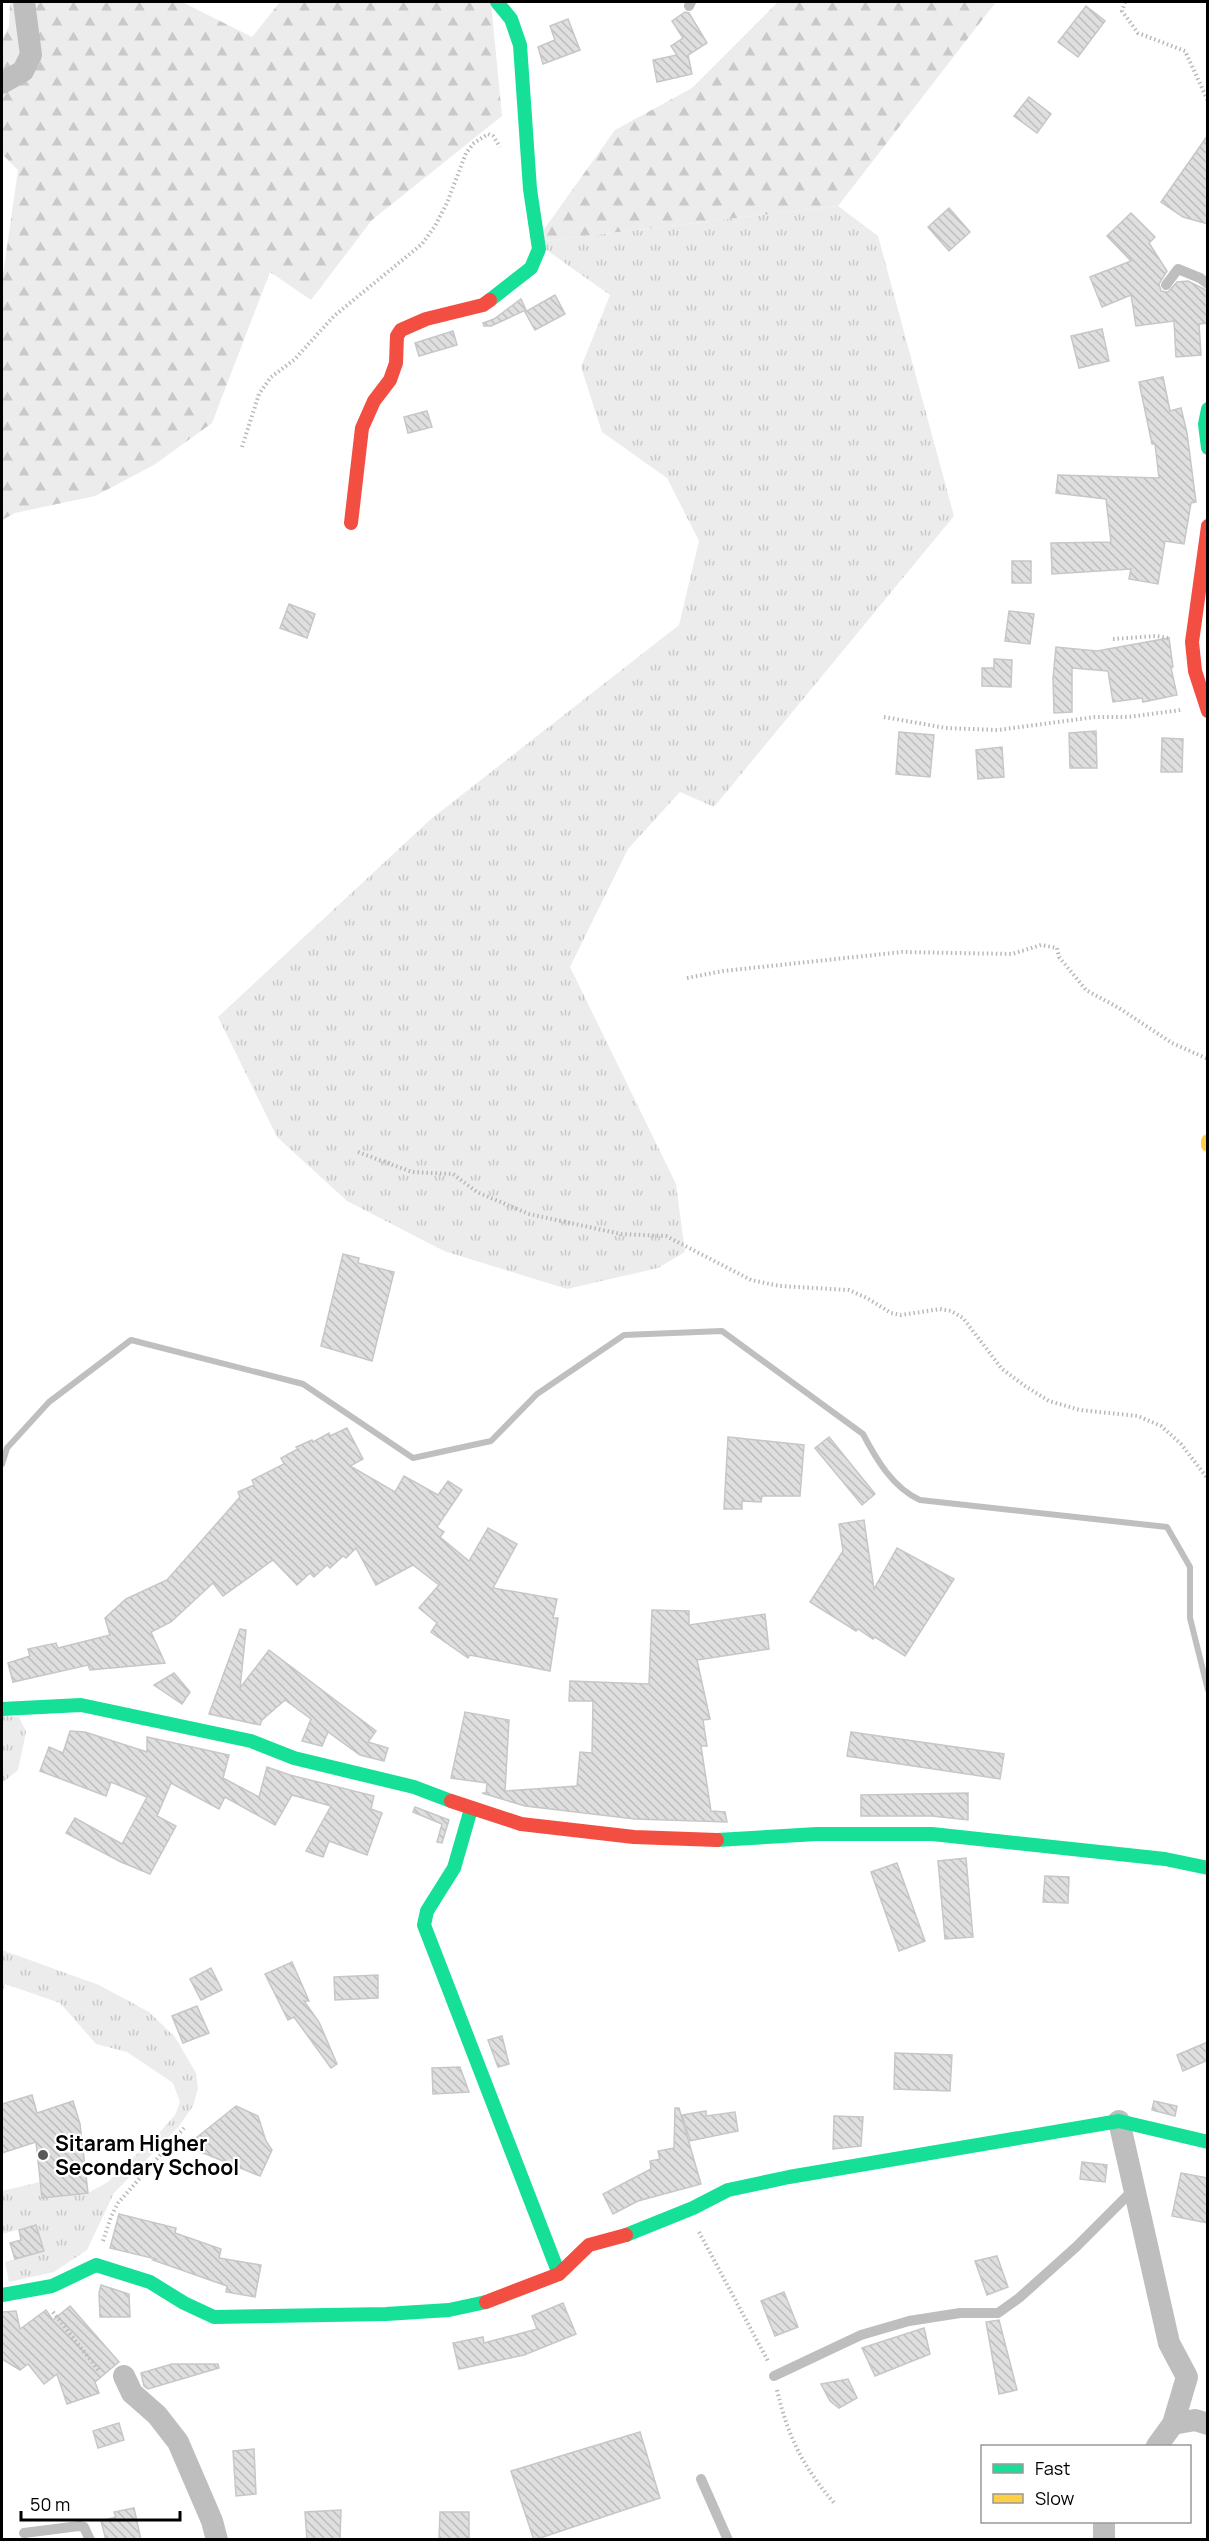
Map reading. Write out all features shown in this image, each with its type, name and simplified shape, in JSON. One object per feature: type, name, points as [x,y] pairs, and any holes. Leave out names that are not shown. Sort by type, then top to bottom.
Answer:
[{"type":"street","points":[[2,83],[23,71],[31,55],[24,2]]},
{"type":"street","points":[[351,523],[362,428],[374,401],[390,380],[396,363],[397,336],[401,330],[426,318],[483,305],[531,268],[539,249],[530,189],[520,45],[511,19],[497,2]]},
{"type":"street","points":[[1208,409],[1205,424],[1208,448]]},
{"type":"street","points":[[1206,710],[1195,671],[1192,642],[1208,526]]},
{"type":"street","points":[[2,1708],[81,1705],[251,1741],[294,1758],[414,1787],[471,1809],[521,1824],[634,1837],[724,1840],[817,1834],[932,1834],[1165,1859],[1208,1868]]},
{"type":"street","points":[[471,1809],[454,1868],[426,1911],[424,1925],[559,2274]]},
{"type":"street","points":[[1119,2121],[1169,2343],[1187,2377],[1173,2424],[1158,2445]]},
{"type":"street","points":[[2,2295],[52,2286],[96,2265],[150,2282],[184,2303],[214,2317],[294,2313],[386,2314],[449,2310],[495,2300],[559,2274],[589,2245],[626,2235],[693,2208],[728,2190],[789,2177],[1119,2121],[1208,2142]]},
{"type":"street","points":[[124,2376],[132,2393],[157,2415],[178,2442],[212,2521],[217,2540]]},
{"type":"street","points":[[1173,2424],[1195,2420],[1208,2424]]},
{"type":"street","points":[[1104,2523],[1104,2540]]},
{"type":"lane","points":[[1166,285],[1178,269],[1208,284]]},
{"type":"lane","points":[[774,2376],[861,2335],[909,2321],[960,2313],[998,2313],[1019,2298],[1076,2247],[1135,2189]]},
{"type":"lane","points":[[701,2479],[728,2540]]},
{"type":"lane","points":[[24,2533],[79,2526],[84,2527],[90,2540]]},
{"type":"path","points":[[1125,2],[1122,11],[1138,33],[1185,51],[1208,101]]},
{"type":"path","points":[[242,447],[259,394],[271,377],[294,360],[334,316],[422,244],[439,218],[466,153],[474,143],[488,134],[497,141],[503,152]]},
{"type":"path","points":[[1113,639],[1156,636],[1192,642]]},
{"type":"path","points":[[884,717],[946,728],[998,730],[1095,717],[1128,717],[1191,708],[1206,710]]},
{"type":"path","points":[[687,978],[723,971],[902,952],[1012,954],[1041,945],[1056,948],[1059,957],[1086,990],[1119,1008],[1172,1043],[1208,1059]]},
{"type":"path","points":[[358,1152],[412,1172],[453,1174],[477,1192],[529,1214],[621,1234],[666,1236],[750,1280],[780,1286],[849,1290],[891,1313],[901,1315],[940,1309],[951,1311],[963,1318],[1002,1369],[1025,1386],[1049,1401],[1080,1410],[1138,1416],[1161,1426],[1181,1444],[1208,1479]]},
{"type":"path","points":[[96,2265],[111,2217],[118,2203],[184,2128]]},
{"type":"path","points":[[693,2208],[696,2227],[764,2350],[774,2376],[789,2433],[800,2458],[812,2478],[835,2504]]},
{"type":"path","points":[[38,2288],[49,2307],[99,2371]]},
{"type":"green space","points":[[10,2],[182,2],[252,37],[280,2],[491,2],[502,116],[372,220],[311,300],[270,272],[212,423],[154,465],[95,496],[15,513],[2,520],[2,282],[18,170],[2,154],[2,40],[9,26]]},
{"type":"green space","points":[[778,2],[996,2],[838,206],[535,242],[615,130],[692,88]]},
{"type":"green space","points":[[838,206],[878,236],[954,516],[714,807],[680,792],[628,849],[570,967],[676,1184],[685,1252],[658,1268],[567,1289],[444,1251],[347,1201],[277,1137],[218,1017],[431,819],[679,625],[699,541],[667,478],[602,432],[581,367],[610,295],[535,242]]},
{"type":"green space","points":[[2,1716],[19,1717],[26,1732],[18,1770],[2,1783]]},
{"type":"green space","points":[[2,1950],[99,1985],[149,2012],[175,2037],[196,2073],[198,2089],[193,2106],[179,2126],[114,2193],[87,2250],[54,2272],[9,2282],[5,2262],[44,2251],[36,2225],[2,2234],[2,2191],[40,2182],[42,2198],[88,2193],[108,2182],[160,2132],[175,2115],[180,2102],[173,2083],[127,2052],[96,2044],[60,2003],[5,1984],[2,1992]]},
{"type":"building","points":[[1086,6],[1105,21],[1078,57],[1058,42]]},
{"type":"building","points":[[685,12],[689,13],[707,43],[688,55],[692,74],[657,82],[653,60],[677,55],[671,46],[683,38],[672,21]]},
{"type":"building","points":[[568,19],[580,50],[543,64],[538,47],[555,40],[550,26]]},
{"type":"building","points":[[1029,97],[1051,114],[1037,133],[1014,116]]},
{"type":"building","points":[[1208,135],[1208,224],[1183,217],[1161,202]]},
{"type":"building","points":[[949,208],[970,232],[949,251],[928,227]]},
{"type":"building","points":[[1131,213],[1155,237],[1149,243],[1167,271],[1159,284],[1161,291],[1168,292],[1177,282],[1188,281],[1208,291],[1208,323],[1199,324],[1201,355],[1176,357],[1174,321],[1136,326],[1131,295],[1102,307],[1090,277],[1131,261],[1107,236]]},
{"type":"building","points":[[555,295],[565,314],[535,330],[525,312]]},
{"type":"building","points":[[521,299],[526,310],[491,326],[484,326],[483,323],[494,319]]},
{"type":"building","points":[[1102,329],[1109,361],[1079,368],[1071,336]]},
{"type":"building","points":[[453,331],[457,345],[419,356],[415,343]]},
{"type":"building","points":[[1163,377],[1170,411],[1181,408],[1187,433],[1196,502],[1191,503],[1184,544],[1165,541],[1158,584],[1129,579],[1131,569],[1052,574],[1051,543],[1111,542],[1106,499],[1056,493],[1058,475],[1159,478],[1155,444],[1152,444],[1139,382]]},
{"type":"building","points":[[427,411],[432,427],[408,433],[404,417]]},
{"type":"building","points":[[1012,561],[1031,561],[1031,583],[1012,583]]},
{"type":"building","points":[[289,604],[315,614],[307,638],[280,628]]},
{"type":"building","points":[[1009,611],[1034,614],[1030,644],[1005,641]]},
{"type":"building","points":[[1169,638],[1173,667],[1171,668],[1177,695],[1143,702],[1142,698],[1113,702],[1108,671],[1072,668],[1072,712],[1054,713],[1053,678],[1056,647],[1097,651]]},
{"type":"building","points":[[994,659],[1012,660],[1011,687],[982,686],[982,668],[994,668]]},
{"type":"building","points":[[1096,731],[1097,768],[1070,768],[1069,733]]},
{"type":"building","points":[[899,732],[934,735],[930,777],[896,774]]},
{"type":"building","points":[[1162,738],[1183,739],[1182,772],[1161,772]]},
{"type":"building","points":[[1002,747],[1004,777],[978,779],[976,750]]},
{"type":"building","points":[[343,1254],[359,1258],[358,1263],[394,1272],[372,1361],[321,1346]]},
{"type":"building","points":[[347,1428],[363,1459],[350,1466],[395,1492],[404,1476],[438,1495],[448,1481],[462,1490],[437,1527],[444,1532],[440,1537],[469,1561],[488,1528],[517,1544],[493,1588],[557,1599],[553,1618],[558,1618],[550,1671],[470,1655],[468,1658],[431,1632],[437,1623],[419,1608],[439,1585],[413,1565],[376,1585],[356,1548],[346,1558],[343,1556],[330,1568],[327,1565],[314,1577],[310,1573],[297,1585],[273,1560],[223,1596],[213,1583],[171,1622],[151,1632],[165,1663],[90,1670],[88,1665],[13,1682],[8,1663],[30,1656],[28,1649],[56,1643],[58,1648],[110,1635],[105,1618],[126,1599],[167,1580],[240,1497],[238,1492],[254,1485],[252,1480],[284,1464],[281,1458],[298,1449],[296,1447]]},
{"type":"building","points":[[728,1437],[804,1445],[800,1496],[762,1496],[761,1502],[742,1501],[742,1509],[724,1509]]},
{"type":"building","points":[[829,1437],[875,1494],[862,1505],[815,1448]]},
{"type":"building","points":[[864,1520],[874,1589],[897,1548],[954,1579],[905,1656],[875,1637],[873,1639],[858,1629],[856,1631],[810,1602],[843,1551],[839,1524]]},
{"type":"building","points":[[652,1610],[689,1611],[689,1625],[765,1614],[769,1649],[697,1660],[710,1719],[703,1720],[707,1746],[701,1746],[711,1811],[725,1812],[727,1822],[635,1819],[525,1806],[482,1793],[486,1793],[487,1783],[451,1778],[465,1712],[509,1720],[505,1791],[577,1786],[580,1752],[592,1753],[593,1701],[569,1701],[570,1681],[649,1684]]},
{"type":"building","points":[[240,1629],[246,1630],[240,1688],[269,1650],[376,1731],[368,1742],[388,1748],[384,1761],[360,1755],[328,1732],[322,1746],[302,1741],[311,1719],[285,1700],[262,1720],[260,1725],[209,1714]]},
{"type":"building","points":[[174,1673],[190,1692],[182,1704],[154,1685]]},
{"type":"building","points":[[70,1731],[85,1732],[147,1752],[147,1737],[229,1755],[223,1778],[259,1797],[267,1767],[374,1796],[371,1809],[382,1813],[367,1855],[329,1841],[323,1857],[306,1851],[331,1806],[292,1795],[275,1825],[225,1797],[219,1809],[171,1783],[157,1816],[176,1826],[150,1874],[121,1862],[66,1833],[75,1818],[122,1844],[147,1797],[111,1782],[106,1796],[40,1771],[49,1747],[63,1753]]},
{"type":"building","points":[[851,1732],[1004,1754],[1000,1779],[847,1756]]},
{"type":"building","points":[[968,1793],[968,1820],[932,1816],[861,1816],[861,1795]]},
{"type":"building","points":[[415,1807],[449,1820],[442,1843],[437,1842],[442,1824],[413,1812]]},
{"type":"building","points":[[966,1858],[973,1937],[945,1939],[938,1861]]},
{"type":"building","points":[[897,1863],[925,1941],[899,1951],[871,1872]]},
{"type":"building","points":[[1045,1876],[1069,1877],[1068,1903],[1043,1902]]},
{"type":"building","points":[[292,1962],[309,2001],[304,2001],[319,2022],[337,2064],[331,2068],[294,2017],[288,2020],[265,1974]]},
{"type":"building","points":[[211,1968],[222,1990],[201,2000],[190,1979]]},
{"type":"building","points":[[378,1975],[378,1998],[335,2000],[334,1977]]},
{"type":"building","points":[[197,2006],[209,2033],[183,2043],[172,2016]]},
{"type":"building","points":[[502,2036],[509,2064],[498,2067],[488,2040]]},
{"type":"building","points":[[1208,2042],[1208,2060],[1183,2071],[1177,2055]]},
{"type":"building","points":[[895,2053],[952,2055],[950,2091],[894,2089]]},
{"type":"building","points":[[460,2067],[469,2092],[433,2094],[432,2068]]},
{"type":"building","name":"Sitaram Higher Secondary School","points":[[32,2095],[37,2113],[73,2101],[80,2124],[88,2193],[42,2198],[36,2142],[2,2153],[2,2104]]},
{"type":"building","points":[[1154,2101],[1177,2106],[1175,2116],[1152,2110]]},
{"type":"building","points":[[236,2106],[258,2116],[266,2141],[272,2150],[260,2176],[186,2146]]},
{"type":"building","points":[[675,2108],[679,2108],[701,2184],[638,2201],[613,2214],[603,2194],[651,2169],[650,2161],[660,2159],[658,2151],[674,2148]]},
{"type":"building","points":[[706,2111],[706,2116],[735,2112],[738,2131],[690,2141],[682,2115]]},
{"type":"building","points":[[834,2116],[863,2117],[861,2146],[833,2149]]},
{"type":"building","points":[[1082,2162],[1107,2165],[1105,2182],[1080,2179]]},
{"type":"building","points":[[1181,2173],[1208,2178],[1208,2223],[1172,2216]]},
{"type":"building","points":[[119,2214],[176,2228],[175,2233],[221,2249],[219,2258],[261,2265],[255,2297],[226,2292],[227,2286],[153,2260],[156,2259],[110,2248]]},
{"type":"building","points":[[36,2225],[44,2251],[15,2259],[10,2243],[21,2240],[19,2230]]},
{"type":"building","points":[[997,2256],[1008,2287],[987,2295],[975,2261]]},
{"type":"building","points":[[101,2285],[129,2294],[130,2317],[100,2317]]},
{"type":"building","points":[[784,2292],[798,2327],[775,2336],[761,2301]]},
{"type":"building","points":[[563,2303],[576,2334],[524,2355],[459,2369],[453,2343],[483,2337],[484,2343],[537,2329],[532,2316]]},
{"type":"building","points":[[70,2306],[119,2362],[95,2382],[99,2393],[67,2404],[57,2374],[44,2384],[28,2364],[20,2370],[2,2359],[2,2312],[16,2311],[20,2329],[46,2310],[53,2320]]},
{"type":"building","points":[[999,2320],[1017,2390],[999,2394],[986,2322]]},
{"type":"building","points":[[924,2328],[930,2354],[875,2376],[862,2348]]},
{"type":"building","points":[[172,2364],[218,2364],[219,2368],[148,2389],[144,2386],[141,2373]]},
{"type":"building","points":[[848,2379],[857,2398],[839,2408],[830,2401],[821,2384]]},
{"type":"building","points":[[119,2423],[124,2440],[98,2448],[93,2431]]},
{"type":"building","points":[[640,2432],[660,2498],[534,2540],[511,2471]]},
{"type":"building","points":[[254,2449],[256,2494],[236,2496],[233,2451]]},
{"type":"building","points":[[134,2508],[141,2540],[106,2540],[101,2521],[116,2517],[114,2512]]},
{"type":"building","points":[[341,2510],[340,2540],[307,2540],[305,2512]]},
{"type":"building","points":[[440,2512],[469,2512],[469,2540],[439,2540]]},
{"type":"waterway","points":[[2,1464],[7,1448],[49,1402],[131,1340],[303,1384],[413,1458],[491,1441],[537,1394],[624,1335],[722,1331],[863,1434],[880,1463],[894,1480],[910,1495],[920,1500],[1167,1527],[1190,1567],[1190,1618],[1208,1690]]},
{"type":"traffic: fast","points":[[490,300],[531,268],[539,249],[530,189],[520,45],[511,19],[497,2]]},
{"type":"traffic: fast","points":[[1208,409],[1205,424],[1208,448]]},
{"type":"traffic: fast","points":[[2,1709],[81,1705],[251,1741],[294,1758],[414,1787],[451,1801]]},
{"type":"traffic: fast","points":[[471,1809],[454,1868],[427,1911],[424,1925],[559,2274]]},
{"type":"traffic: fast","points":[[717,1840],[817,1834],[932,1834],[1165,1859],[1208,1868]]},
{"type":"traffic: fast","points":[[626,2235],[693,2208],[728,2190],[789,2177],[1119,2121],[1208,2142]]},
{"type":"traffic: fast","points":[[2,2295],[52,2286],[96,2265],[150,2282],[184,2303],[214,2317],[386,2314],[449,2310],[486,2302]]},
{"type":"traffic: jam","points":[[351,523],[362,428],[374,401],[390,380],[396,363],[397,336],[401,330],[426,319],[483,305],[490,300]]},
{"type":"traffic: jam","points":[[1208,526],[1192,642],[1195,671],[1208,711]]},
{"type":"traffic: jam","points":[[451,1801],[521,1824],[634,1837],[717,1840]]},
{"type":"traffic: jam","points":[[486,2302],[559,2274],[589,2245],[626,2235]]},
{"type":"place","name":"Sitaram Higher Secondary School","points":[[43,2155]]}]
